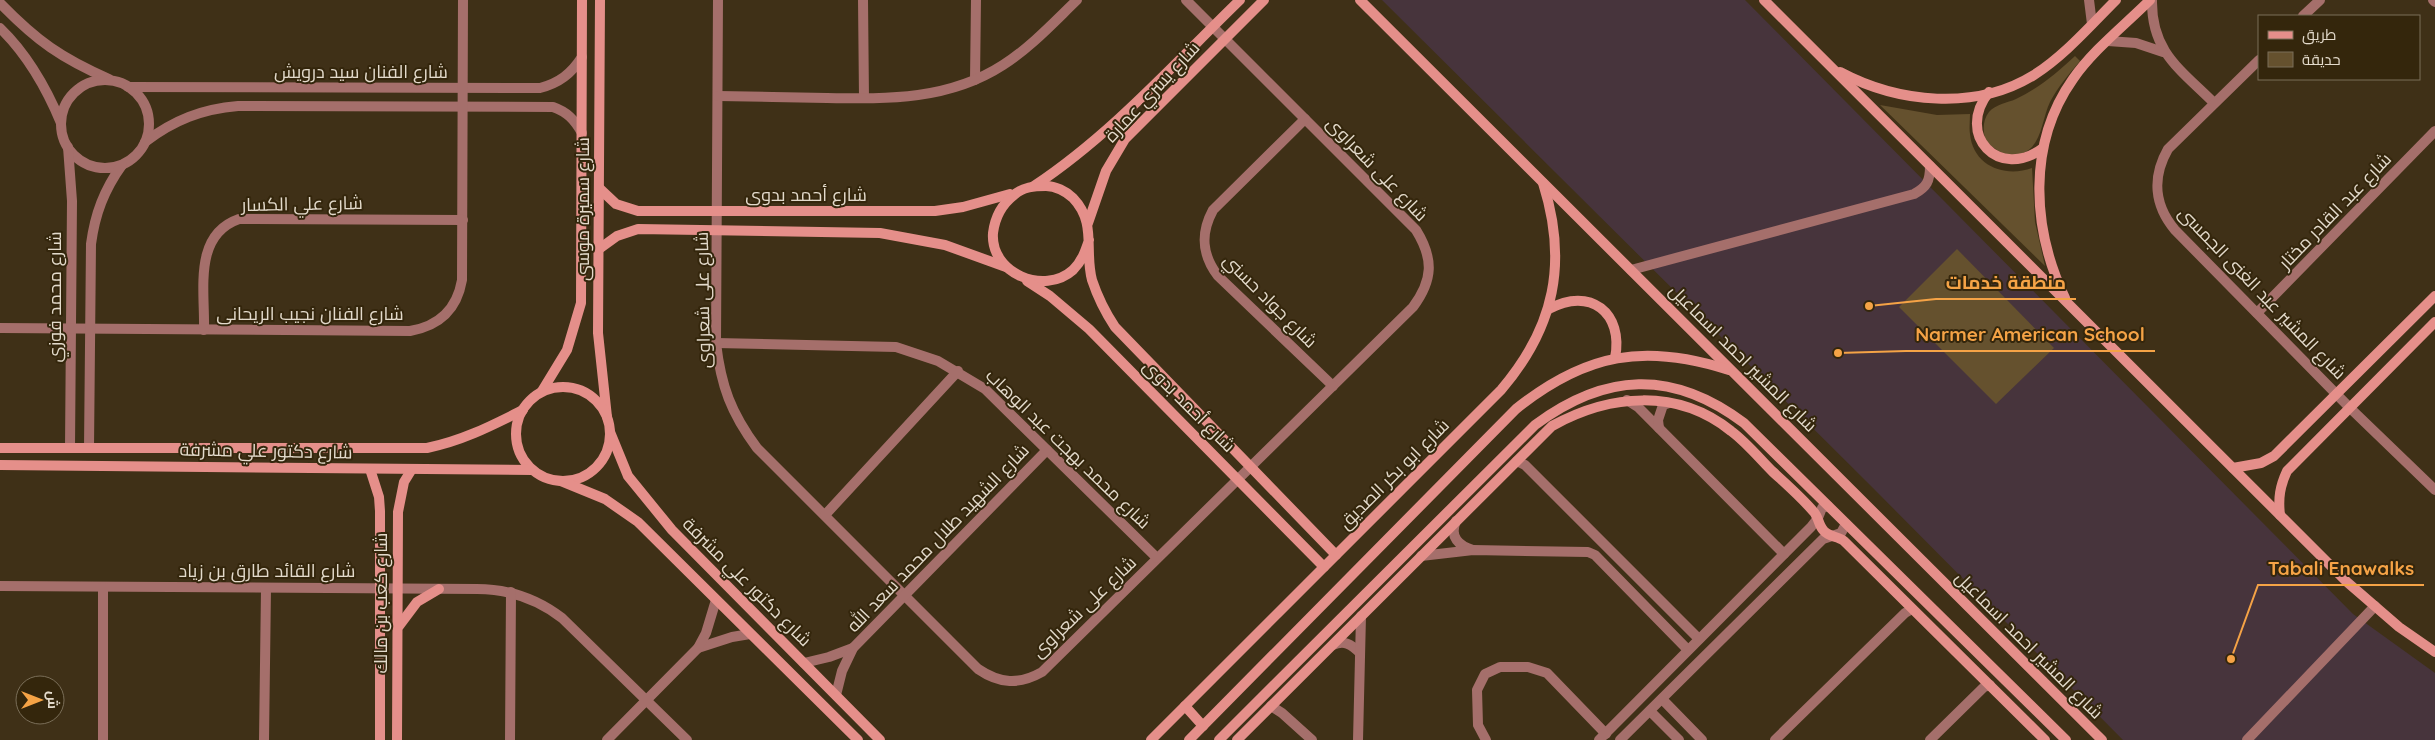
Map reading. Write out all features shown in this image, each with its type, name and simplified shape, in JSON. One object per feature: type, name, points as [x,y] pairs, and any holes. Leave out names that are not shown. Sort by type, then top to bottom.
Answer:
[{"type":"street","name":"شارع الفنان نجيب الريحانى","points":[[0,328],[410,331],[432,325],[450,310],[461,289],[463,220],[463,0]]},
{"type":"street","name":"شارع سميرة موسى","points":[[542,392],[567,350],[581,303],[582,0]]},
{"type":"street","name":"شارع سميرة موسى","points":[[600,0],[598,332],[607,417]]},
{"type":"street","name":"شارع على شعراوى","points":[[718,0],[716,343],[719,371],[727,399],[740,425],[758,448],[978,669],[989,677],[1002,681],[1016,682],[1030,679],[1042,672],[1413,308],[1423,294],[1428,278],[1429,261],[1425,244],[1416,230],[1186,0]]},
{"type":"street","points":[[863,0],[864,98]]},
{"type":"street","points":[[975,80],[976,0]]},
{"type":"street","points":[[718,96],[864,98],[916,97],[938,92],[975,80],[1021,53],[1077,0]]},
{"type":"street","name":"شارع يسري عمارة","points":[[1034,186],[1097,140],[1240,0]]},
{"type":"street","name":"شارع يسري عمارة","points":[[1088,222],[1102,179],[1125,139],[1264,0]]},
{"type":"street","name":"شارع المشير احمد اسماعيل","points":[[1360,0],[2102,740]]},
{"type":"street","points":[[1764,0],[2347,582],[2399,627],[2435,652]]},
{"type":"street","points":[[2089,0],[2092,24]]},
{"type":"street","points":[[1830,66],[1880,90],[1907,96],[1934,99],[1962,98],[1989,92],[2033,75],[2055,60],[2116,0]]},
{"type":"street","points":[[2069,305],[2048,256],[2042,230],[2039,203],[2043,148],[2060,99],[2074,78],[2108,41],[2151,0]]},
{"type":"street","points":[[2151,0],[2154,26],[2163,52],[2214,103]]},
{"type":"street","points":[[2304,15],[2320,0]]},
{"type":"street","points":[[0,3],[30,33],[56,53],[128,87],[141,100],[148,118],[148,130],[145,142],[136,156],[122,165],[112,168],[92,166],[82,162],[68,147],[63,136],[61,123],[37,74],[16,44],[0,28]]},
{"type":"street","points":[[2108,41],[2136,43],[2163,52]]},
{"type":"street","name":"شارع الفنان سيد درويش","points":[[128,87],[540,88],[564,78],[582,57]]},
{"type":"street","name":"شارع المشير عبد الغنى الجمسى","points":[[2258,61],[2168,149],[2159,169],[2157,192],[2160,207],[2167,220],[2257,313],[2350,408],[2435,490]]},
{"type":"street","points":[[61,123],[69,99],[78,90],[96,82],[115,81]]},
{"type":"street","points":[[1989,92],[1980,103],[1976,116],[1976,130],[1982,143],[1992,153],[2004,159],[2018,160],[2032,156],[2043,148]]},
{"type":"street","name":"شارع الفنان سيد درويش","points":[[145,142],[179,120],[218,108],[553,106],[565,112],[575,121],[582,133]]},
{"type":"street","name":"شارع جواد حسني","points":[[1305,119],[1213,210],[1204,232],[1204,244],[1208,261],[1218,276],[1333,386]]},
{"type":"street","name":"شارع عبد القادر مختار","points":[[2257,313],[2435,131]]},
{"type":"street","name":"شارع محمد فوزي","points":[[68,147],[72,201],[70,448]]},
{"type":"street","name":"شارع محمد فوزي","points":[[89,448],[93,227],[104,194],[122,165]]},
{"type":"street","points":[[1631,270],[1914,194],[1925,188],[1930,179],[1930,166]]},
{"type":"street","name":"شارع ابو بكر الصديق","points":[[1151,740],[1512,378],[1530,352],[1549,309],[1554,284],[1556,232],[1543,182]]},
{"type":"street","points":[[1034,186],[1052,186],[1068,193],[1081,206],[1088,222],[1089,240],[1083,257],[1072,271],[1056,279],[1039,282],[1022,278],[1007,268],[997,253],[993,236],[995,218],[1004,202],[1018,191],[1034,186]]},
{"type":"street","name":"شارع أحمد بدوى","points":[[599,188],[616,204],[626,209],[717,211],[935,211],[982,203],[1018,191]]},
{"type":"street","name":"شارع علي الكسار","points":[[204,330],[205,257],[213,237],[229,222],[239,219],[463,220]]},
{"type":"street","name":"شارع أحمد بدوى","points":[[599,249],[616,236],[638,229],[880,233],[952,247],[1007,268]]},
{"type":"street","name":"شارع أحمد بدوى","points":[[1089,240],[1092,277],[1105,312],[1115,327],[1336,555]]},
{"type":"street","name":"شارع أحمد بدوى","points":[[1022,278],[1050,296],[1089,329],[1324,567]]},
{"type":"street","points":[[2233,468],[2261,463],[2274,456],[2435,296]]},
{"type":"street","points":[[1549,309],[1563,301],[1579,299],[1594,303],[1601,308],[1607,313],[1616,327],[1618,342],[1615,358]]},
{"type":"street","points":[[2280,515],[2279,492],[2287,471],[2435,322]]},
{"type":"street","name":"شارع محمد بهجت عبد الوهاب","points":[[716,343],[896,347],[917,353],[958,371],[985,389],[1157,558]]},
{"type":"street","points":[[1189,740],[1516,409],[1538,391],[1562,377],[1588,366],[1615,358],[1664,356],[1694,359],[1732,371]]},
{"type":"street","points":[[825,515],[958,371]]},
{"type":"street","points":[[1219,740],[1535,424],[1556,409],[1597,390],[1641,384],[1663,385],[1685,390],[1726,409],[1744,423],[2066,740]]},
{"type":"street","points":[[557,387],[573,388],[588,393],[599,404],[607,417],[610,432],[608,448],[601,462],[590,473],[576,480],[561,481],[545,478],[532,470],[522,457],[516,441],[517,425],[523,410],[535,396],[542,392],[557,387]]},
{"type":"street","points":[[1627,400],[1638,407],[1784,554]]},
{"type":"street","points":[[1237,740],[1552,426],[1576,413],[1601,404],[1627,400],[1668,403],[1698,412],[1732,431],[1818,518],[1822,529],[1844,541],[2045,740]]},
{"type":"street","points":[[1659,428],[1660,412],[1663,405],[1668,403]]},
{"type":"street","name":"شارع دكتور علي مشرفة","points":[[0,448],[427,448],[452,443],[475,434],[523,410]]},
{"type":"street","name":"شارع دكتور علي مشرفة","points":[[610,432],[628,476],[642,496],[672,530],[880,740]]},
{"type":"street","name":"شارع الشهيد طلال محمد سعد الله","points":[[836,695],[842,671],[853,648],[1047,450]]},
{"type":"street","points":[[1516,461],[1526,465],[1699,639]]},
{"type":"street","name":"شارع دكتور علي مشرفة","points":[[0,465],[532,470]]},
{"type":"street","name":"شارع كعب بن مالك","points":[[370,469],[375,482],[380,511],[380,740]]},
{"type":"street","name":"شارع كعب بن مالك","points":[[397,740],[398,512],[404,482],[412,469]]},
{"type":"street","name":"شارع دكتور علي مشرفة","points":[[561,481],[605,499],[638,522],[858,740]]},
{"type":"street","points":[[1486,740],[1478,725],[1477,690],[1484,674],[1500,668],[1528,667],[1547,673],[1602,737],[1784,554],[1818,518],[1822,508],[1828,506]]},
{"type":"street","points":[[1447,513],[1456,521]]},
{"type":"street","points":[[1456,521],[1453,529],[1456,540],[1464,547],[1473,550]]},
{"type":"street","points":[[1620,740],[1823,539],[1834,537],[1841,533],[1846,524]]},
{"type":"street","points":[[1421,556],[1473,550],[1588,552],[1595,555],[1688,650]]},
{"type":"street","name":"شارع القائد طارق بن زياد","points":[[0,586],[494,589],[511,592],[538,602],[562,618],[687,740]]},
{"type":"street","points":[[103,587],[103,740]]},
{"type":"street","points":[[264,740],[266,588]]},
{"type":"street","points":[[398,629],[406,614],[417,602],[439,589]]},
{"type":"street","points":[[510,740],[511,592]]},
{"type":"street","points":[[1742,596],[1754,608]]},
{"type":"street","points":[[607,740],[698,648],[710,625],[716,600]]},
{"type":"street","points":[[2247,740],[2375,606]]},
{"type":"street","points":[[1775,740],[1905,613],[1912,609]]},
{"type":"street","points":[[1358,740],[1361,616]]},
{"type":"street","points":[[698,648],[724,639],[750,634]]},
{"type":"street","points":[[1324,634],[1332,645]]},
{"type":"street","points":[[770,654],[782,641]]},
{"type":"street","points":[[1332,645],[1343,642],[1360,653]]},
{"type":"street","name":"شارع الشهيد طلال محمد سعد الله","points":[[804,663],[853,648]]},
{"type":"street","points":[[1930,740],[1984,687],[1990,685]]},
{"type":"street","points":[[1270,689],[1280,698]]},
{"type":"street","points":[[1662,699],[1702,740]]},
{"type":"street","points":[[1185,706],[1203,726]]},
{"type":"street","points":[[1271,706],[1282,713],[1312,740]]},
{"type":"street","points":[[1650,711],[1679,740]]},
{"type":"shaded area","points":[[1382,0],[1745,0],[2353,614],[2435,673],[2435,740],[2123,740],[1872,487]]},
{"type":"green space","points":[[2075,56],[2080,61],[2053,96],[2047,108],[2038,138],[2029,149],[2021,154],[2004,155],[1986,142],[1984,134],[1985,119],[1992,109],[2033,90]]},
{"type":"green space","points":[[1880,105],[1937,115],[1970,114],[1972,145],[1984,161],[1992,167],[2001,170],[2022,171],[2032,168],[2035,222],[2045,266]]},
{"type":"green space","points":[[1957,249],[2054,348],[1996,404],[1899,307]]},
{"type":"place","name":"منطقة خدمات","points":[[1869,306]]},
{"type":"place","name":"Narmer American School","points":[[1838,353]]},
{"type":"place","name":"Tabali Enawalks","points":[[2231,659]]}]
